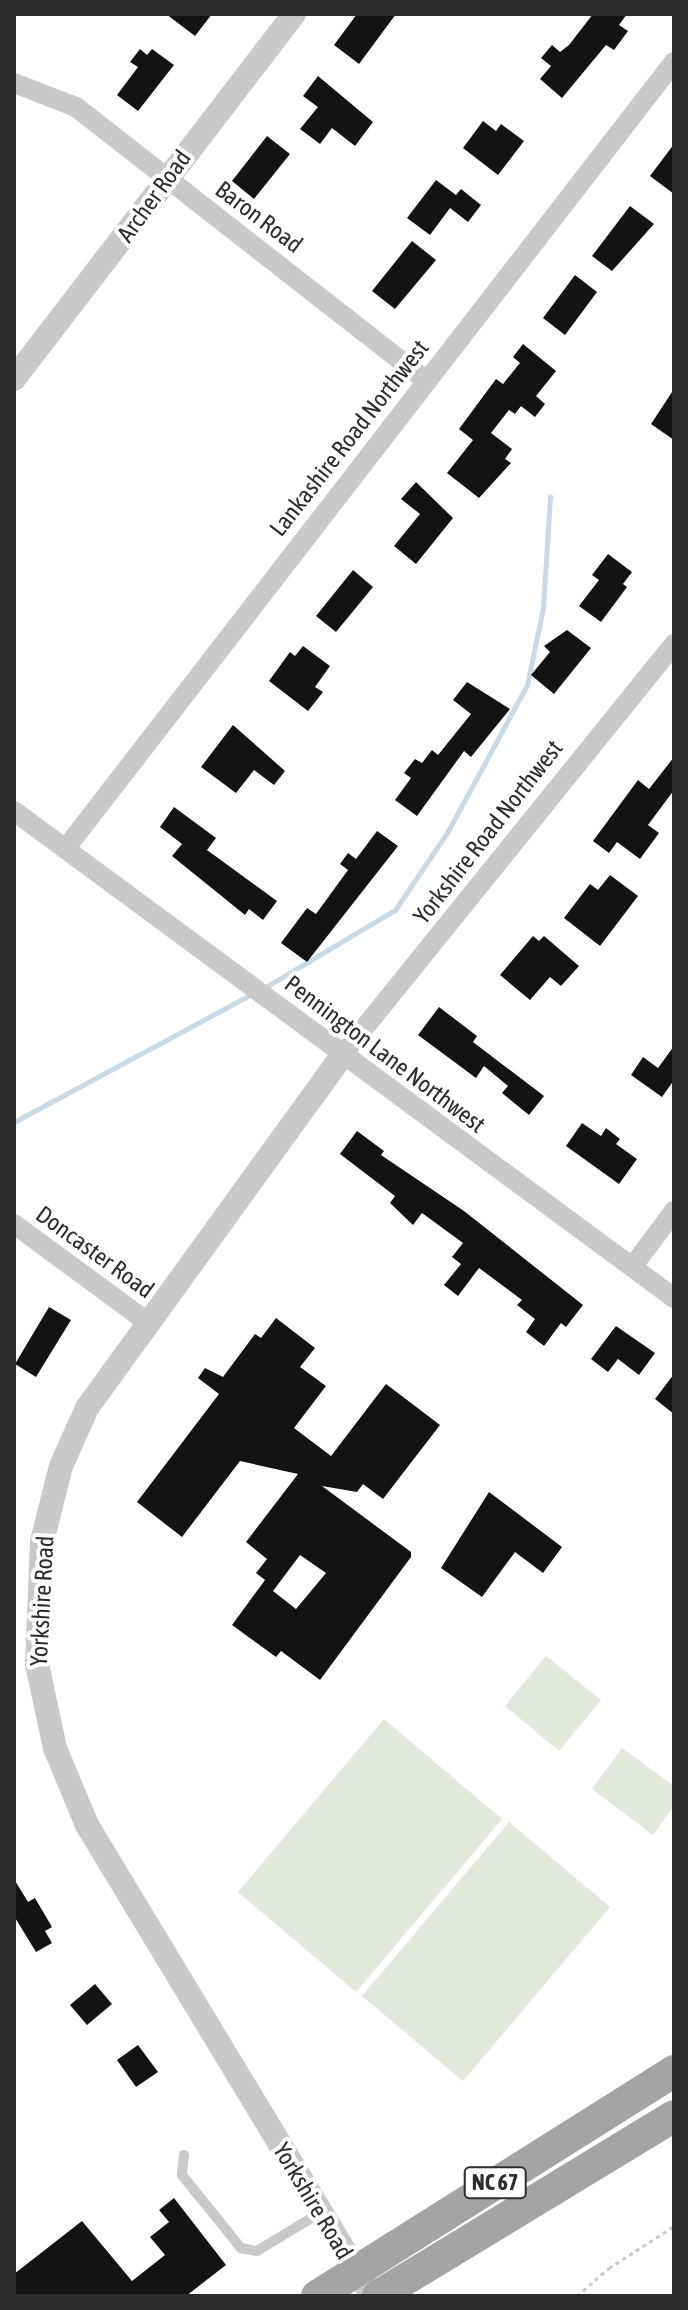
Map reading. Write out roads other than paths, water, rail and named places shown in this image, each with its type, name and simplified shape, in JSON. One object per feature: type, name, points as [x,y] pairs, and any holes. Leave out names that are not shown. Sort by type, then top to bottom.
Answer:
[{"type":"main road","name":"NC 67","points":[[369,2288],[674,2071]]},
{"type":"main road","name":"NC 67","points":[[317,2296],[369,2288],[674,2116]]},
{"type":"street","name":"Archer Road","points":[[14,379],[294,14]]},
{"type":"street","name":"Lankashire Road Northwest","points":[[66,848],[674,62]]},
{"type":"street","name":"Baron Road","points":[[14,83],[76,107],[425,380]]},
{"type":"street","name":"Yorkshire Road Northwest","points":[[344,1053],[674,644]]},
{"type":"street","name":"Pennington Lane Northwest","points":[[14,811],[674,1298]]},
{"type":"street","name":"Yorkshire Road","points":[[344,1053],[146,1321],[87,1408],[61,1466],[40,1558],[40,1688],[55,1748],[87,1825],[318,2214],[369,2288]]},
{"type":"street","points":[[633,1266],[674,1211]]},
{"type":"street","name":"Doncaster Road","points":[[14,1224],[146,1321]]},
{"type":"lane","points":[[184,2155],[182,2175],[241,2248],[257,2251],[318,2214]]},
{"type":"waterway","points":[[264,988],[395,910],[448,831],[527,685],[543,608],[550,496]]},
{"type":"waterway","points":[[14,1122],[252,994]]}]
